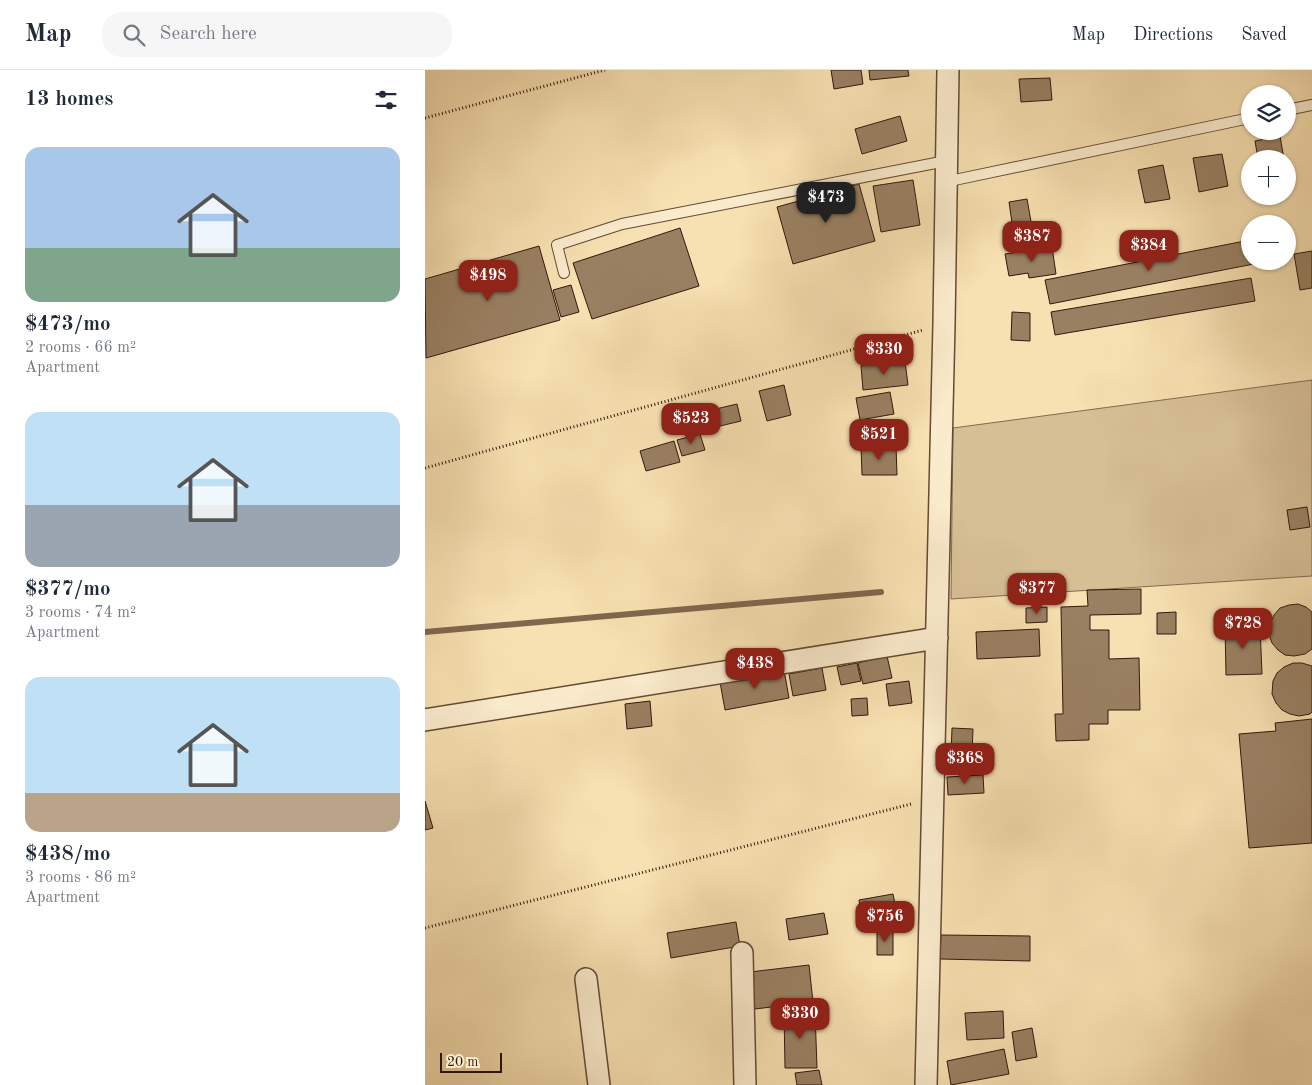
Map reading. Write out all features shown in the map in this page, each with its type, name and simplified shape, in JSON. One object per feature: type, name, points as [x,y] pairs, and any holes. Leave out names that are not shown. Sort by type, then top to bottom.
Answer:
[{"type":"street","points":[[925,1085],[937,638],[948,70]]},
{"type":"street","points":[[425,720],[937,638]]},
{"type":"street","points":[[742,953],[745,1085]]},
{"type":"street","points":[[586,979],[599,1085]]},
{"type":"lane","points":[[1296,108],[1312,105]]},
{"type":"lane","points":[[945,182],[1241,120]]},
{"type":"lane","points":[[564,273],[557,245],[622,224],[946,160]]},
{"type":"path","points":[[425,118],[605,70]]},
{"type":"path","points":[[425,468],[944,324]]},
{"type":"path","points":[[425,928],[932,799]]},
{"type":"shaded area","points":[[1312,380],[1312,576],[951,599],[953,428]]},
{"type":"building","points":[[831,70],[861,70],[863,84],[834,89]]},
{"type":"building","points":[[869,70],[908,70],[909,76],[870,80]]},
{"type":"building","points":[[1050,78],[1052,100],[1021,102],[1019,79]]},
{"type":"building","points":[[900,116],[907,141],[862,154],[855,129]]},
{"type":"building","points":[[1281,140],[1282,150],[1256,150],[1255,141]]},
{"type":"building","points":[[1222,154],[1228,186],[1199,192],[1193,158]]},
{"type":"building","points":[[1163,165],[1170,199],[1145,203],[1138,170]]},
{"type":"building","points":[[913,180],[920,225],[881,232],[873,186]]},
{"type":"building","points":[[859,184],[875,241],[793,264],[777,207]]},
{"type":"building","points":[[1027,199],[1032,227],[1013,230],[1009,202]]},
{"type":"building","points":[[680,228],[699,286],[592,319],[573,263]]},
{"type":"building","points":[[1241,242],[1241,266],[1050,304],[1045,280]]},
{"type":"building","points":[[539,246],[560,320],[426,358],[425,279]]},
{"type":"building","points":[[1052,247],[1056,274],[1029,278],[1028,273],[1009,276],[1005,254]]},
{"type":"building","points":[[1312,251],[1312,288],[1300,290],[1296,254]]},
{"type":"building","points":[[1251,278],[1255,301],[1055,335],[1051,312]]},
{"type":"building","points":[[571,285],[579,312],[561,317],[553,290]]},
{"type":"building","points":[[1012,312],[1030,313],[1030,341],[1011,340]]},
{"type":"building","points":[[905,361],[908,385],[863,390],[861,366]]},
{"type":"building","points":[[784,385],[791,415],[767,421],[759,391]]},
{"type":"building","points":[[890,392],[894,414],[860,420],[856,398]]},
{"type":"building","points":[[737,404],[741,421],[720,426],[716,409]]},
{"type":"building","points":[[700,434],[705,450],[682,456],[677,440]]},
{"type":"building","points":[[674,441],[680,462],[646,471],[640,451]]},
{"type":"building","points":[[896,446],[897,475],[862,475],[861,447]]},
{"type":"building","points":[[1307,507],[1310,527],[1290,530],[1287,510]]},
{"type":"building","points":[[1141,589],[1141,614],[1090,615],[1090,630],[1109,630],[1109,659],[1139,658],[1140,710],[1108,710],[1108,724],[1089,724],[1089,740],[1056,741],[1055,714],[1063,714],[1061,607],[1088,606],[1087,590]]},
{"type":"building","points":[[1298,604],[1312,612],[1312,649],[1305,654],[1285,655],[1272,643],[1269,635],[1270,623],[1280,608]]},
{"type":"building","points":[[1047,607],[1047,622],[1026,623],[1026,608]]},
{"type":"building","points":[[1176,612],[1176,634],[1157,634],[1157,613]]},
{"type":"building","points":[[1260,625],[1262,674],[1226,675],[1225,626]]},
{"type":"building","points":[[1039,629],[1040,656],[977,659],[976,632]]},
{"type":"building","points":[[887,656],[892,678],[863,684],[858,663]]},
{"type":"building","points":[[857,663],[861,681],[841,685],[837,667]]},
{"type":"building","points":[[1293,663],[1312,666],[1312,712],[1310,714],[1299,716],[1282,710],[1272,694],[1273,681],[1277,673]]},
{"type":"building","points":[[822,668],[826,690],[793,696],[789,674]]},
{"type":"building","points":[[784,670],[789,698],[725,710],[720,682]]},
{"type":"building","points":[[909,681],[912,703],[889,706],[886,684]]},
{"type":"building","points":[[867,698],[868,715],[852,716],[851,699]]},
{"type":"building","points":[[650,701],[652,726],[627,729],[625,704]]},
{"type":"building","points":[[1312,719],[1312,843],[1249,848],[1239,734],[1276,731],[1275,723]]},
{"type":"building","points":[[952,728],[973,729],[972,755],[951,754]]},
{"type":"building","points":[[983,775],[984,793],[948,795],[947,777]]},
{"type":"building","points":[[425,801],[433,828],[425,830]]},
{"type":"building","points":[[893,894],[898,919],[863,925],[859,900]]},
{"type":"building","points":[[824,913],[828,934],[789,940],[786,919]]},
{"type":"building","points":[[736,922],[740,946],[671,958],[667,933]]},
{"type":"building","points":[[877,930],[893,930],[893,955],[877,955]]},
{"type":"building","points":[[941,935],[1030,936],[1030,961],[940,959]]},
{"type":"building","points":[[809,965],[813,1002],[755,1009],[750,972]]},
{"type":"building","points":[[815,1011],[817,1068],[785,1068],[784,1012]]},
{"type":"building","points":[[1003,1011],[1004,1038],[967,1040],[965,1013]]},
{"type":"building","points":[[1032,1028],[1037,1057],[1016,1061],[1012,1032]]},
{"type":"building","points":[[1004,1049],[1009,1074],[951,1085],[947,1061]]},
{"type":"building","points":[[819,1070],[822,1085],[797,1085],[795,1073]]},
{"type":"waterway","points":[[425,632],[881,592]]}]
